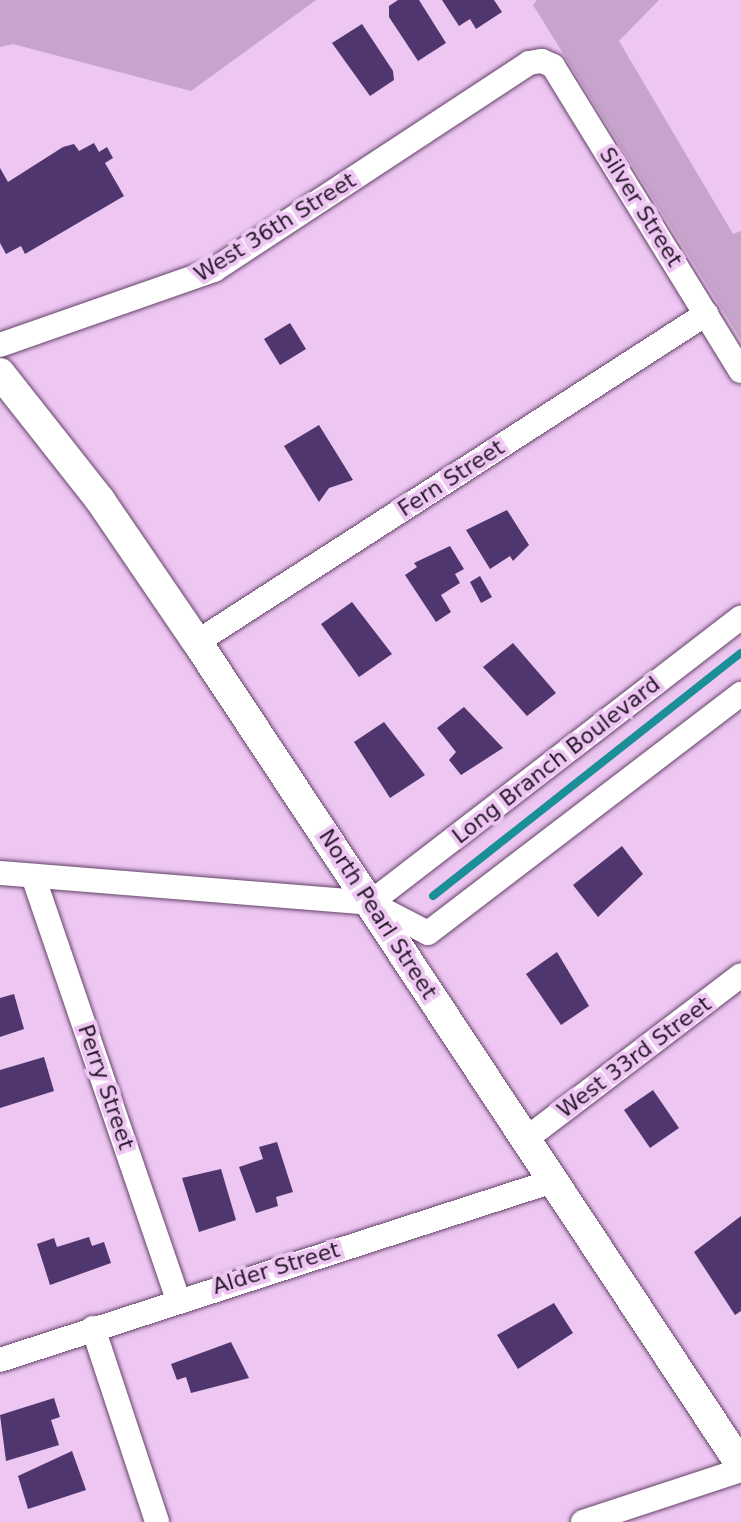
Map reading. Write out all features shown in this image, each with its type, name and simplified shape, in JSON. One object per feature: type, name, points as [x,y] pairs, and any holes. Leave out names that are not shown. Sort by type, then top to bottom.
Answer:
[{"type":"street","name":"Silver Street","points":[[529,63],[553,66],[741,371]]},
{"type":"street","name":"West 36th Street","points":[[0,345],[214,270],[529,63]]},
{"type":"street","name":"Fern Street","points":[[197,642],[706,314]]},
{"type":"street","name":"North Pearl Street","points":[[0,373],[100,500],[553,1181],[732,1432],[741,1468]]},
{"type":"street","name":"Long Branch Boulevard","points":[[370,903],[741,617]]},
{"type":"street","points":[[0,873],[370,903],[428,933],[741,694]]},
{"type":"street","name":"Perry Street","points":[[33,876],[178,1299]]},
{"type":"street","name":"West 33rd Street","points":[[526,1139],[741,975]]},
{"type":"street","name":"Alder Street","points":[[0,1360],[178,1299],[553,1181]]},
{"type":"street","points":[[93,1328],[157,1522]]},
{"type":"street","points":[[583,1522],[741,1468]]},
{"type":"shaded area","points":[[0,0],[316,0],[191,91],[13,44],[0,47]]},
{"type":"shaded area","points":[[537,0],[659,0],[619,41],[733,234],[741,231],[741,340],[533,5]]},
{"type":"building","points":[[398,0],[419,0],[446,43],[418,61],[389,17],[389,6]]},
{"type":"building","points":[[442,0],[494,0],[502,12],[476,29],[470,19],[459,26]]},
{"type":"building","points":[[362,24],[393,71],[394,80],[370,96],[332,43]]},
{"type":"building","points":[[94,143],[99,152],[107,147],[113,158],[105,163],[124,196],[25,254],[21,246],[6,254],[0,243],[0,168],[8,182],[63,147],[74,144],[79,151]]},
{"type":"building","points":[[290,323],[306,349],[280,365],[264,339]]},
{"type":"building","points":[[319,425],[353,480],[329,488],[319,502],[284,446]]},
{"type":"building","points":[[507,510],[529,545],[513,561],[510,556],[490,569],[466,530]]},
{"type":"building","points":[[450,546],[464,569],[455,574],[460,583],[441,595],[451,612],[436,622],[405,575],[417,567],[414,563]]},
{"type":"building","points":[[480,576],[492,597],[481,603],[470,582]]},
{"type":"building","points":[[352,602],[392,654],[359,677],[321,624]]},
{"type":"building","points":[[513,643],[556,693],[527,716],[483,667]]},
{"type":"building","points":[[464,707],[503,748],[461,775],[449,760],[456,752],[437,728]]},
{"type":"building","points":[[384,722],[425,775],[390,798],[354,742]]},
{"type":"building","points":[[622,846],[643,874],[598,917],[573,885]]},
{"type":"building","points":[[557,952],[589,1006],[561,1025],[526,974]]},
{"type":"building","points":[[14,994],[24,1029],[0,1037],[0,998]]},
{"type":"building","points":[[44,1057],[54,1091],[0,1108],[0,1070]]},
{"type":"building","points":[[653,1090],[679,1128],[650,1148],[624,1110]]},
{"type":"building","points":[[277,1142],[293,1192],[276,1197],[278,1206],[256,1213],[239,1167],[263,1159],[259,1147]]},
{"type":"building","points":[[221,1169],[236,1220],[199,1232],[182,1178]]},
{"type":"building","points":[[741,1216],[741,1311],[735,1315],[694,1252]]},
{"type":"building","points":[[89,1237],[92,1246],[104,1242],[111,1263],[50,1285],[37,1244],[54,1238],[57,1247]]},
{"type":"building","points":[[554,1303],[573,1333],[518,1369],[497,1335]]},
{"type":"building","points":[[231,1342],[249,1378],[191,1393],[186,1377],[177,1380],[171,1364]]},
{"type":"building","points":[[54,1398],[60,1417],[51,1420],[59,1445],[6,1461],[0,1415]]},
{"type":"building","points":[[72,1451],[86,1490],[28,1509],[18,1476]]},
{"type":"waterway","points":[[433,896],[741,653]]}]
